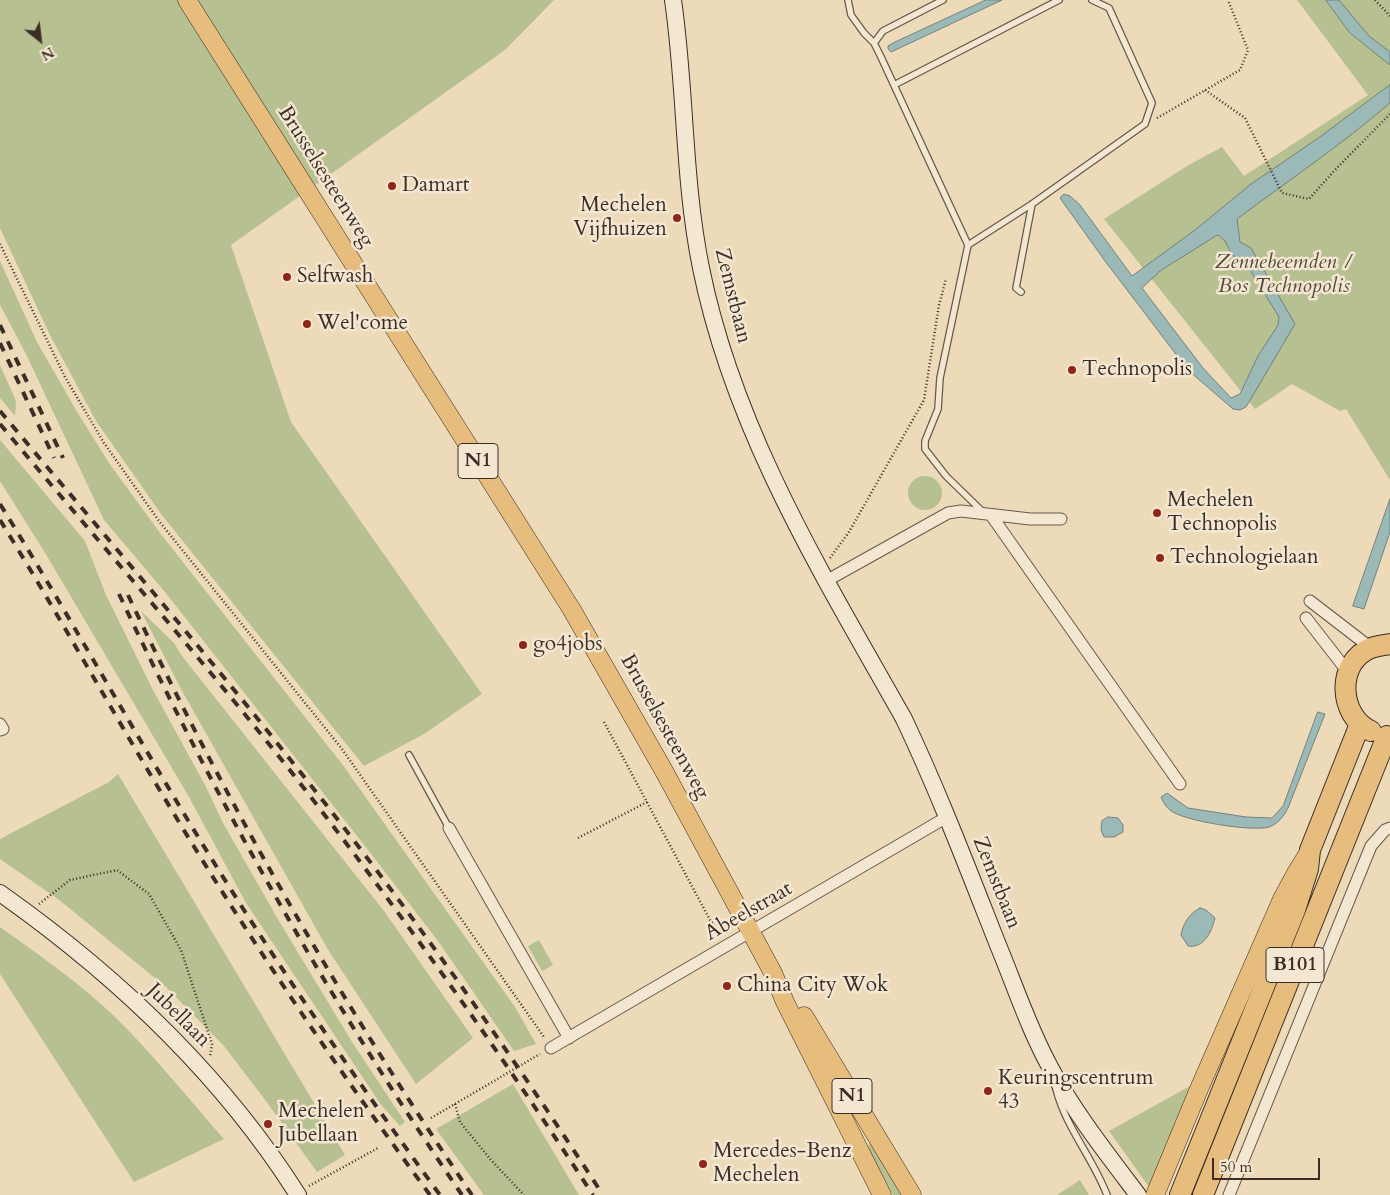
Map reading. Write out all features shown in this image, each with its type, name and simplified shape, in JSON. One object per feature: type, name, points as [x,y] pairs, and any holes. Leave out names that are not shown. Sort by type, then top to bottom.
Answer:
[{"type":"highway","points":[[1360,724],[1353,716],[1347,702],[1345,691],[1348,672],[1354,662],[1380,646]]},
{"type":"highway","name":"B101","points":[[1180,1195],[1295,910],[1308,869],[1310,850],[1360,724],[1366,729],[1388,736],[1203,1195]]},
{"type":"main road","name":"Brusselsesteenweg","points":[[187,0],[572,610],[664,770],[773,973],[785,1002],[882,1195]]},
{"type":"main road","name":"B101","points":[[1155,1195],[1282,899],[1310,850]]},
{"type":"main road","name":"Brusselsesteenweg","points":[[773,973],[792,998],[912,1195]]},
{"type":"main road","points":[[854,1138],[870,1126]]},
{"type":"street","name":"Zemstbaan","points":[[673,0],[681,63],[697,248],[706,290],[725,358],[747,418],[779,490],[823,576],[904,719],[939,794],[1028,1020],[1050,1068],[1138,1195]]},
{"type":"street","points":[[823,576],[948,513],[961,510],[1030,518],[1062,519]]},
{"type":"street","points":[[987,514],[1180,784]]},
{"type":"street","points":[[1310,601],[1380,646]]},
{"type":"street","points":[[1306,618],[1348,672]]},
{"type":"street","points":[[0,724],[3,728],[0,730]]},
{"type":"street","name":"Abeelstraat","points":[[551,1048],[947,817]]},
{"type":"street","points":[[450,828],[569,1038]]},
{"type":"street","points":[[1228,1195],[1371,846],[1385,830],[1390,828]]},
{"type":"street","name":"Jubellaan","points":[[0,893],[82,956],[161,1027],[209,1078],[266,1148],[296,1194]]},
{"type":"lane","points":[[848,0],[851,15],[874,43],[968,245],[940,378],[938,409],[925,441],[925,449],[946,476],[987,514]]},
{"type":"lane","points":[[874,43],[883,31],[943,0]]},
{"type":"lane","points":[[894,85],[1059,0]]},
{"type":"lane","points":[[968,245],[1032,204],[1145,124],[1152,103],[1109,8],[1092,0]]},
{"type":"lane","points":[[1021,292],[1016,288],[1032,204]]},
{"type":"lane","points":[[409,755],[450,828]]},
{"type":"lane","points":[[1050,1068],[1068,1122],[1107,1195]]},
{"type":"path","points":[[1145,124],[1240,70],[1248,50],[1228,0]]},
{"type":"path","points":[[1375,0],[1390,16]]},
{"type":"path","points":[[1205,90],[1245,118],[1282,193],[1308,199],[1390,114]]},
{"type":"path","points":[[0,244],[60,369],[104,443],[159,520],[348,757],[551,1048],[432,1118]]},
{"type":"path","points":[[823,576],[924,400],[939,305],[946,279]]},
{"type":"path","points":[[604,722],[710,920],[728,945]]},
{"type":"path","points":[[578,838],[647,802]]},
{"type":"path","points":[[28,913],[70,880],[117,870],[149,894],[181,950],[197,997],[212,1044],[209,1078]]},
{"type":"path","points":[[455,1104],[460,1122],[491,1160],[524,1195]]},
{"type":"path","points":[[296,1194],[378,1148]]},
{"type":"green space","points":[[0,0],[554,0],[505,50],[231,245],[291,422],[482,694],[424,734],[364,766],[161,514],[96,421],[50,335],[0,228]]},
{"type":"green space","name":"Zennebeemden / Bos Technopolis","points":[[1297,0],[1390,0],[1390,480],[1346,409],[1340,411],[1292,384],[1255,409],[1104,219],[1187,166],[1222,147],[1244,176],[1368,95]]},
{"type":"green space","points":[[0,261],[37,342],[109,463],[160,533],[342,764],[515,1007],[536,1044],[514,1051],[438,941],[372,855],[165,592],[104,520],[26,354],[0,305]]},
{"type":"green space","points":[[0,365],[16,401],[15,416],[0,398]]},
{"type":"green space","points":[[0,440],[85,541],[106,595],[153,690],[206,787],[223,823],[352,1042],[405,1122],[400,1126],[382,1106],[246,903],[189,797],[47,556],[0,481]]},
{"type":"green space","points":[[925,476],[932,477],[937,481],[941,486],[941,500],[937,505],[932,509],[925,510],[918,509],[913,505],[909,500],[908,493],[909,486],[913,481],[918,477]]},
{"type":"green space","points":[[141,611],[174,643],[182,656],[384,911],[473,1038],[416,1084],[327,948],[181,689]]},
{"type":"green space","points":[[118,774],[345,1155],[317,1172],[224,1046],[166,987],[58,899],[0,859],[0,839],[109,782]]},
{"type":"green space","points":[[0,927],[72,980],[112,1014],[224,1139],[134,1182],[0,974]]},
{"type":"green space","points":[[539,940],[553,965],[542,971],[528,946]]},
{"type":"green space","points":[[513,1084],[579,1195],[484,1195],[436,1129]]},
{"type":"green space","points":[[1190,1086],[1149,1187],[1109,1131]]},
{"type":"green space","points":[[870,1142],[905,1195],[893,1195],[868,1148]]},
{"type":"green space","points":[[1080,1180],[1089,1195],[1057,1195]]},
{"type":"water","points":[[986,0],[1002,0],[891,52],[888,49],[888,46],[893,43]]},
{"type":"water","points":[[1326,0],[1339,0],[1369,36],[1390,52],[1390,65],[1350,33]]},
{"type":"water","points":[[1390,85],[1390,103],[1334,148],[1237,219],[1240,242],[1251,248],[1295,324],[1246,407],[1240,410],[1233,409],[1188,370],[1105,261],[1060,198],[1064,194],[1070,196],[1080,205],[1132,276],[1195,230],[1251,184],[1317,139]],"holes":[[[1218,235],[1225,241],[1232,255],[1241,260],[1250,270],[1279,317],[1278,325],[1258,356],[1240,394],[1231,398],[1203,368],[1142,288],[1160,271]]]},
{"type":"water","points":[[1390,499],[1390,532],[1364,609],[1353,606]]},
{"type":"water","points":[[1318,712],[1325,714],[1288,808],[1285,814],[1272,826],[1249,828],[1203,822],[1177,814],[1164,803],[1161,797],[1167,793],[1188,808],[1246,817],[1272,818],[1283,806]]},
{"type":"water","points":[[1108,817],[1118,818],[1123,825],[1123,832],[1114,837],[1104,837],[1101,830],[1102,821]]},
{"type":"water","points":[[1200,908],[1206,910],[1215,918],[1214,923],[1203,942],[1199,945],[1188,946],[1181,935],[1182,931],[1190,916]]},
{"type":"railway","points":[[0,325],[63,458]]},
{"type":"railway","points":[[0,343],[54,458]]},
{"type":"railway","points":[[0,411],[221,674],[375,868],[492,1029],[603,1195]]},
{"type":"railway","points":[[0,424],[218,682],[289,769],[369,873],[521,1086],[593,1195]]},
{"type":"railway","points":[[0,504],[228,886],[317,1020],[440,1195]]},
{"type":"railway","points":[[0,520],[168,805],[249,934],[368,1109],[430,1195]]},
{"type":"railway","points":[[119,594],[196,749],[278,902],[367,1050],[462,1195]]},
{"type":"railway","points":[[128,595],[205,750],[288,901],[377,1050],[472,1195]]},
{"type":"place","name":"Damart","points":[[392,186]]},
{"type":"place","name":"Mechelen Vijfhuizen","points":[[677,218]]},
{"type":"place","name":"Selfwash","points":[[287,277]]},
{"type":"place","name":"Wel'come","points":[[307,324]]},
{"type":"place","name":"Technopolis","points":[[1072,370]]},
{"type":"place","name":"Mechelen Technopolis","points":[[1157,513]]},
{"type":"place","name":"Technologielaan","points":[[1160,558]]},
{"type":"place","name":"go4jobs","points":[[523,645]]},
{"type":"place","name":"China City Wok","points":[[727,986]]},
{"type":"place","name":"Keuringscentrum 43","points":[[988,1091]]},
{"type":"place","name":"Mechelen Jubellaan","points":[[268,1124]]},
{"type":"place","name":"Mercedes-Benz Mechelen","points":[[703,1164]]}]
